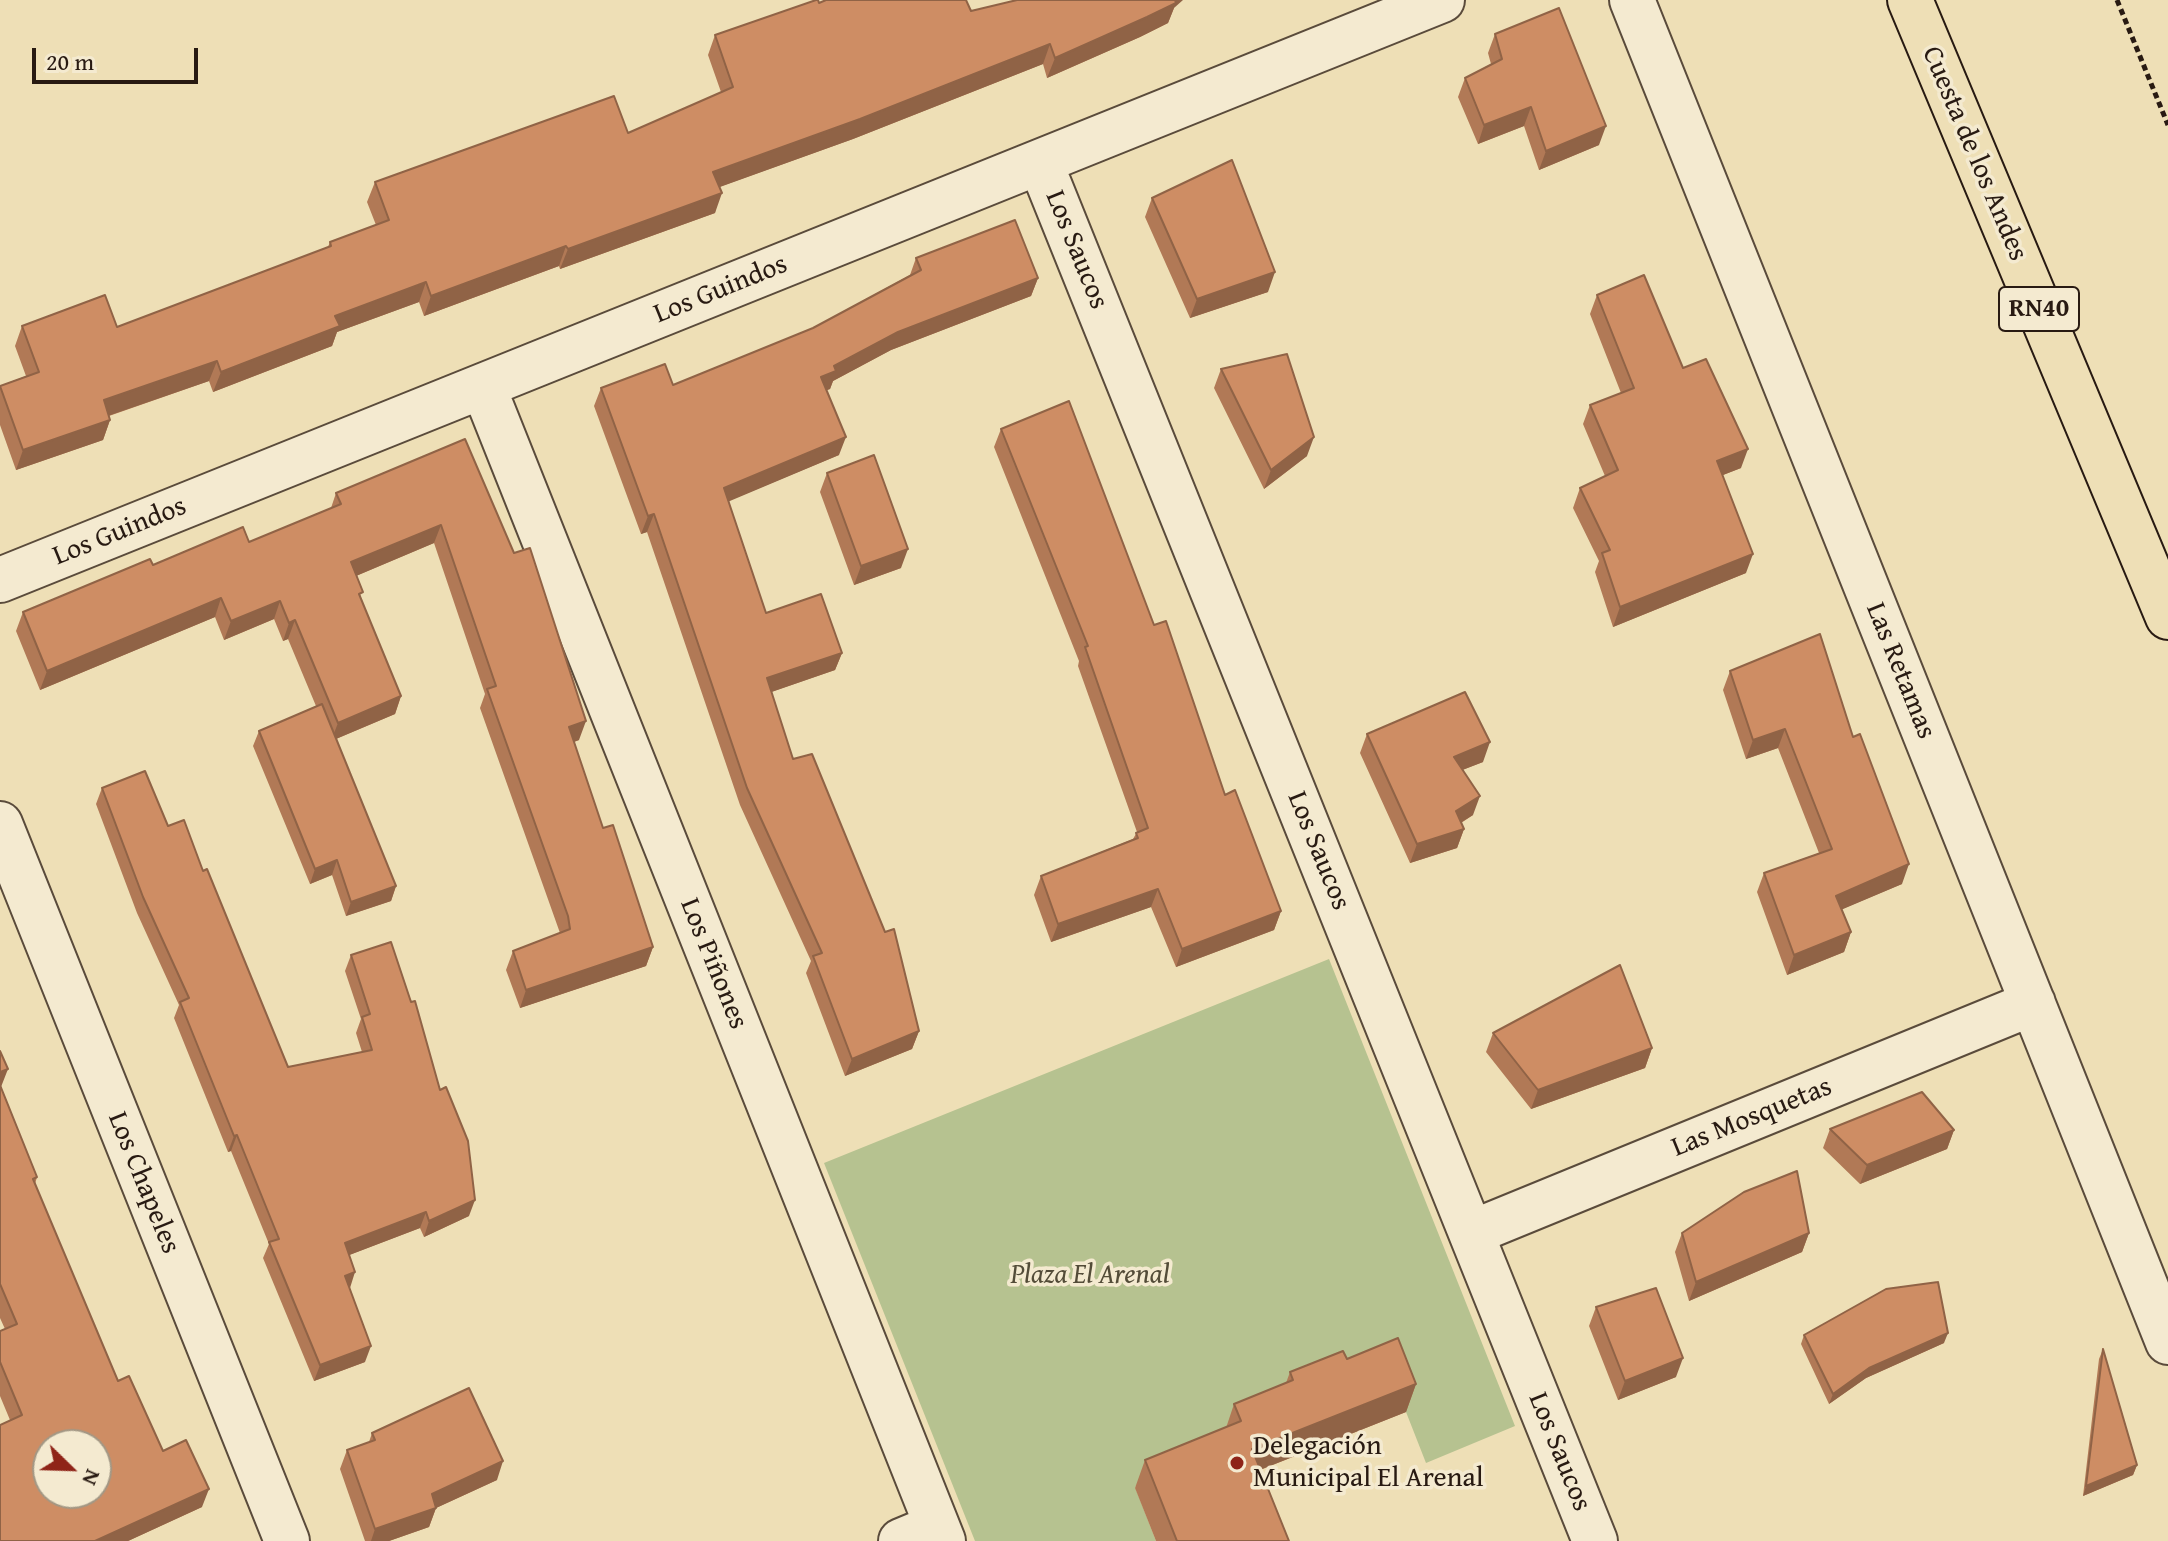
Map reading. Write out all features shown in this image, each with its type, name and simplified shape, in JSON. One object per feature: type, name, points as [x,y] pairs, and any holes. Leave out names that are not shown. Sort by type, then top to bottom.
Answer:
[{"type":"main road","name":"Cuesta de los Andes","points":[[1910,0],[2168,617]]},
{"type":"street","name":"Los Guindos","points":[[0,580],[1442,0]]},
{"type":"street","name":"Las Retamas","points":[[1632,0],[2168,1342]]},
{"type":"street","name":"Los Saucos","points":[[1040,162],[1595,1541]]},
{"type":"street","name":"Los Piñones","points":[[483,386],[927,1536]]},
{"type":"street","name":"Los Chapeles","points":[[0,824],[287,1541]]},
{"type":"street","name":"Las Mosquetas","points":[[1471,1233],[2033,1003]]},
{"type":"path","points":[[2117,0],[2168,125]]},
{"type":"green space","name":"Plaza El Arenal","points":[[1329,959],[1515,1426],[1426,1463],[1388,1366],[1135,1487],[1156,1541],[975,1541],[824,1163]]},
{"type":"building","points":[[816,0],[819,3],[826,0],[966,0],[971,11],[1017,0],[1175,0],[1176,3],[1055,58],[1050,44],[860,119],[713,172],[722,193],[431,296],[426,282],[335,316],[340,326],[221,372],[217,361],[104,400],[110,420],[23,450],[0,386],[39,372],[22,326],[105,295],[117,327],[331,246],[330,242],[389,220],[375,182],[614,96],[628,133],[733,87],[715,35]]},
{"type":"building","points":[[1559,8],[1606,126],[1546,151],[1531,107],[1484,125],[1465,78],[1502,59],[1495,34]]},
{"type":"building","points":[[1232,160],[1275,272],[1197,299],[1152,198]]},
{"type":"building","points":[[1015,220],[1038,278],[898,332],[834,366],[836,371],[821,377],[846,437],[724,488],[766,613],[821,594],[842,653],[767,678],[793,759],[812,754],[885,932],[894,929],[919,1031],[852,1059],[813,956],[822,953],[747,788],[654,514],[648,516],[601,388],[665,364],[673,385],[813,328],[921,270],[916,258]]},
{"type":"building","points":[[1644,275],[1683,368],[1706,359],[1748,449],[1717,461],[1753,554],[1620,607],[1602,553],[1610,550],[1580,488],[1618,470],[1590,405],[1634,388],[1597,295]]},
{"type":"building","points":[[1287,354],[1314,437],[1271,470],[1221,369]]},
{"type":"building","points":[[1069,401],[1154,625],[1166,621],[1225,795],[1235,790],[1281,911],[1182,949],[1158,889],[1058,924],[1041,876],[1138,838],[1136,833],[1148,828],[1085,647],[1088,646],[1001,429]]},
{"type":"building","points":[[465,439],[514,553],[530,548],[586,721],[569,727],[603,828],[613,825],[653,947],[526,990],[513,951],[570,929],[568,916],[487,689],[496,686],[441,525],[351,562],[363,592],[359,594],[401,696],[338,723],[295,620],[289,623],[280,601],[231,621],[221,598],[47,671],[23,612],[150,559],[153,565],[243,527],[249,542],[341,504],[336,493]]},
{"type":"building","points":[[874,455],[908,549],[861,566],[827,473]]},
{"type":"building","points":[[1820,634],[1853,737],[1860,734],[1909,864],[1836,896],[1851,932],[1794,955],[1764,873],[1832,849],[1785,729],[1753,740],[1730,671]]},
{"type":"building","points":[[1465,692],[1490,742],[1454,757],[1480,796],[1456,811],[1464,829],[1417,844],[1367,734]]},
{"type":"building","points":[[322,704],[396,886],[351,902],[337,860],[315,869],[259,731]]},
{"type":"building","points":[[145,771],[168,826],[184,820],[288,1067],[372,1050],[362,1017],[370,1014],[351,955],[391,942],[411,1002],[415,1001],[440,1090],[446,1087],[468,1141],[475,1200],[429,1221],[426,1212],[345,1243],[355,1272],[345,1276],[371,1346],[320,1365],[269,1242],[279,1239],[180,1002],[189,998],[143,897],[102,788]]},
{"type":"building","points":[[1620,965],[1652,1048],[1538,1090],[1493,1033]]},
{"type":"building","points":[[0,1051],[8,1069],[0,1072]]},
{"type":"building","points":[[0,1085],[37,1177],[33,1179],[118,1381],[129,1376],[163,1451],[186,1440],[209,1489],[95,1541],[0,1541],[0,1425],[22,1415],[0,1362],[0,1331],[17,1324],[0,1284]]},
{"type":"building","points":[[1922,1092],[1954,1130],[1867,1165],[1830,1129]]},
{"type":"building","points":[[1797,1171],[1809,1233],[1696,1282],[1682,1233],[1744,1192]]},
{"type":"building","points":[[1938,1282],[1948,1333],[1869,1368],[1833,1394],[1804,1335],[1886,1289]]},
{"type":"building","points":[[1656,1288],[1683,1358],[1625,1381],[1596,1307]]},
{"type":"building","name":"Delegación Municipal El Arenal","points":[[1398,1338],[1416,1384],[1252,1449],[1289,1541],[1177,1541],[1145,1460],[1241,1421],[1234,1404],[1293,1380],[1290,1372],[1343,1351],[1347,1359]]},
{"type":"building","points":[[2103,1349],[2137,1465],[2086,1486]]},
{"type":"building","points":[[469,1388],[503,1461],[432,1494],[436,1508],[375,1529],[347,1450],[375,1440],[372,1433]]},
{"type":"place","name":"Delegación Municipal El Arenal","points":[[1237,1463]]}]
